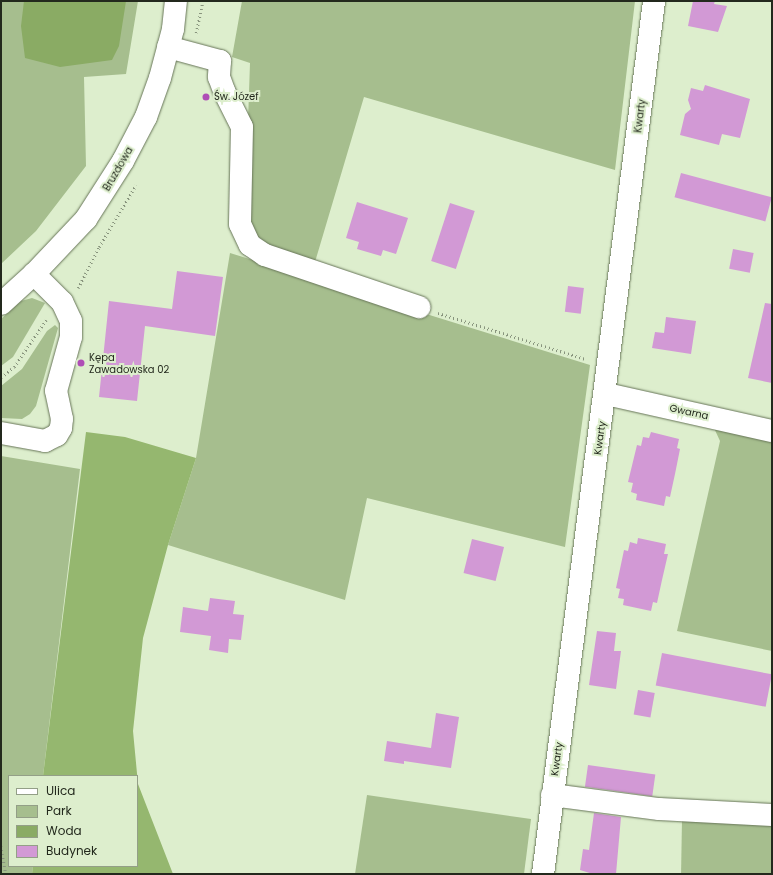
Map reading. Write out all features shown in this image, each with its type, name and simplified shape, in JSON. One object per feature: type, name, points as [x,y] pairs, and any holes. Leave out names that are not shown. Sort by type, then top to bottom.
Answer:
[{"type":"street","name":"Bruzdowa","points":[[1,304],[34,274],[86,219],[120,167],[146,117],[168,47],[176,1]]},
{"type":"street","name":"Kwarty","points":[[543,874],[552,795],[606,394],[654,1]]},
{"type":"street","points":[[168,47],[220,61],[219,78],[242,127],[240,224],[250,245],[264,255],[419,307]]},
{"type":"street","points":[[1,433],[45,441],[57,435],[61,428],[62,419],[56,391],[71,338],[71,321],[62,302],[34,274]]},
{"type":"street","name":"Gwarna","points":[[606,394],[772,430]]},
{"type":"street","points":[[552,795],[659,809],[772,815]]},
{"type":"path","points":[[75,291],[80,287],[99,247],[116,222]]},
{"type":"path","points":[[419,307],[588,359]]},
{"type":"path","points":[[1,377],[14,367],[48,316]]},
{"type":"path","points":[[1,846],[6,874]]},
{"type":"green space","points":[[1,1],[138,1],[126,74],[84,77],[86,166],[36,231],[1,264]]},
{"type":"green space","points":[[242,1],[635,1],[615,170],[364,97],[315,262],[270,248],[251,230],[245,209],[250,63],[232,57]]},
{"type":"green space","points":[[230,253],[590,365],[565,547],[367,498],[345,600],[168,545],[196,458]]},
{"type":"green space","points":[[32,298],[45,303],[13,357],[1,366],[1,319],[21,301]]},
{"type":"green space","points":[[55,325],[58,328],[36,406],[30,414],[22,419],[1,418],[1,386],[22,369],[47,331]]},
{"type":"green space","points":[[714,428],[772,441],[772,651],[677,631],[720,441]]},
{"type":"green space","points":[[1,456],[80,469],[43,775],[8,775],[8,867],[33,867],[32,874],[1,874]]},
{"type":"green space","points":[[367,795],[531,819],[524,874],[355,874]]},
{"type":"green space","points":[[682,820],[772,822],[771,874],[681,874]]},
{"type":"shaded area","points":[[86,432],[125,437],[196,458],[168,545],[143,638],[133,731],[137,775],[43,775]]},
{"type":"shaded area","points":[[138,784],[173,874],[32,874],[33,867],[138,867]]},
{"type":"water","points":[[24,1],[126,1],[119,46],[112,60],[60,67],[25,58],[21,26]]},
{"type":"building","points":[[693,1],[715,1],[714,4],[727,6],[718,32],[688,26]]},
{"type":"building","points":[[705,85],[750,99],[740,138],[722,134],[719,145],[680,135],[685,114],[691,109],[688,100],[691,88],[703,91]]},
{"type":"building","points":[[681,173],[772,197],[765,221],[675,197]]},
{"type":"building","points":[[357,202],[408,218],[396,254],[383,250],[381,256],[357,249],[359,242],[346,238]]},
{"type":"building","points":[[450,203],[475,211],[456,269],[431,261]]},
{"type":"building","points":[[733,249],[754,253],[750,273],[729,269]]},
{"type":"building","points":[[177,271],[223,277],[215,336],[145,326],[137,401],[99,397],[109,301],[172,309]]},
{"type":"building","points":[[568,286],[584,288],[581,314],[565,312]]},
{"type":"building","points":[[765,303],[772,304],[772,383],[748,378]]},
{"type":"building","points":[[666,317],[696,321],[691,354],[652,348],[655,332],[664,333]]},
{"type":"building","points":[[651,432],[679,439],[677,448],[680,449],[670,497],[666,496],[664,506],[636,500],[637,494],[631,492],[633,483],[628,482],[637,445],[641,446],[643,437],[649,438]]},
{"type":"building","points":[[638,538],[666,544],[664,554],[668,554],[657,603],[653,602],[651,611],[623,605],[624,599],[618,598],[620,589],[616,588],[624,550],[628,551],[630,542],[637,544]]},
{"type":"building","points":[[472,539],[504,547],[496,581],[464,573]]},
{"type":"building","points":[[210,598],[235,601],[233,614],[244,615],[241,640],[229,639],[228,653],[209,650],[211,636],[180,632],[183,607],[208,611]]},
{"type":"building","points":[[597,631],[616,633],[614,651],[621,651],[616,689],[589,685]]},
{"type":"building","points":[[662,653],[772,674],[766,707],[656,685]]},
{"type":"building","points":[[638,690],[655,693],[650,718],[634,715]]},
{"type":"building","points":[[436,713],[459,717],[451,768],[404,761],[404,764],[384,761],[387,741],[431,748]]},
{"type":"building","points":[[588,765],[655,774],[652,796],[585,787]]},
{"type":"building","points":[[594,813],[621,817],[616,874],[593,874],[580,870],[583,849],[589,850]]},
{"type":"place","name":"Św. Józef","points":[[206,97]]},
{"type":"place","name":"Kępa Zawadowska 02","points":[[81,363]]}]
